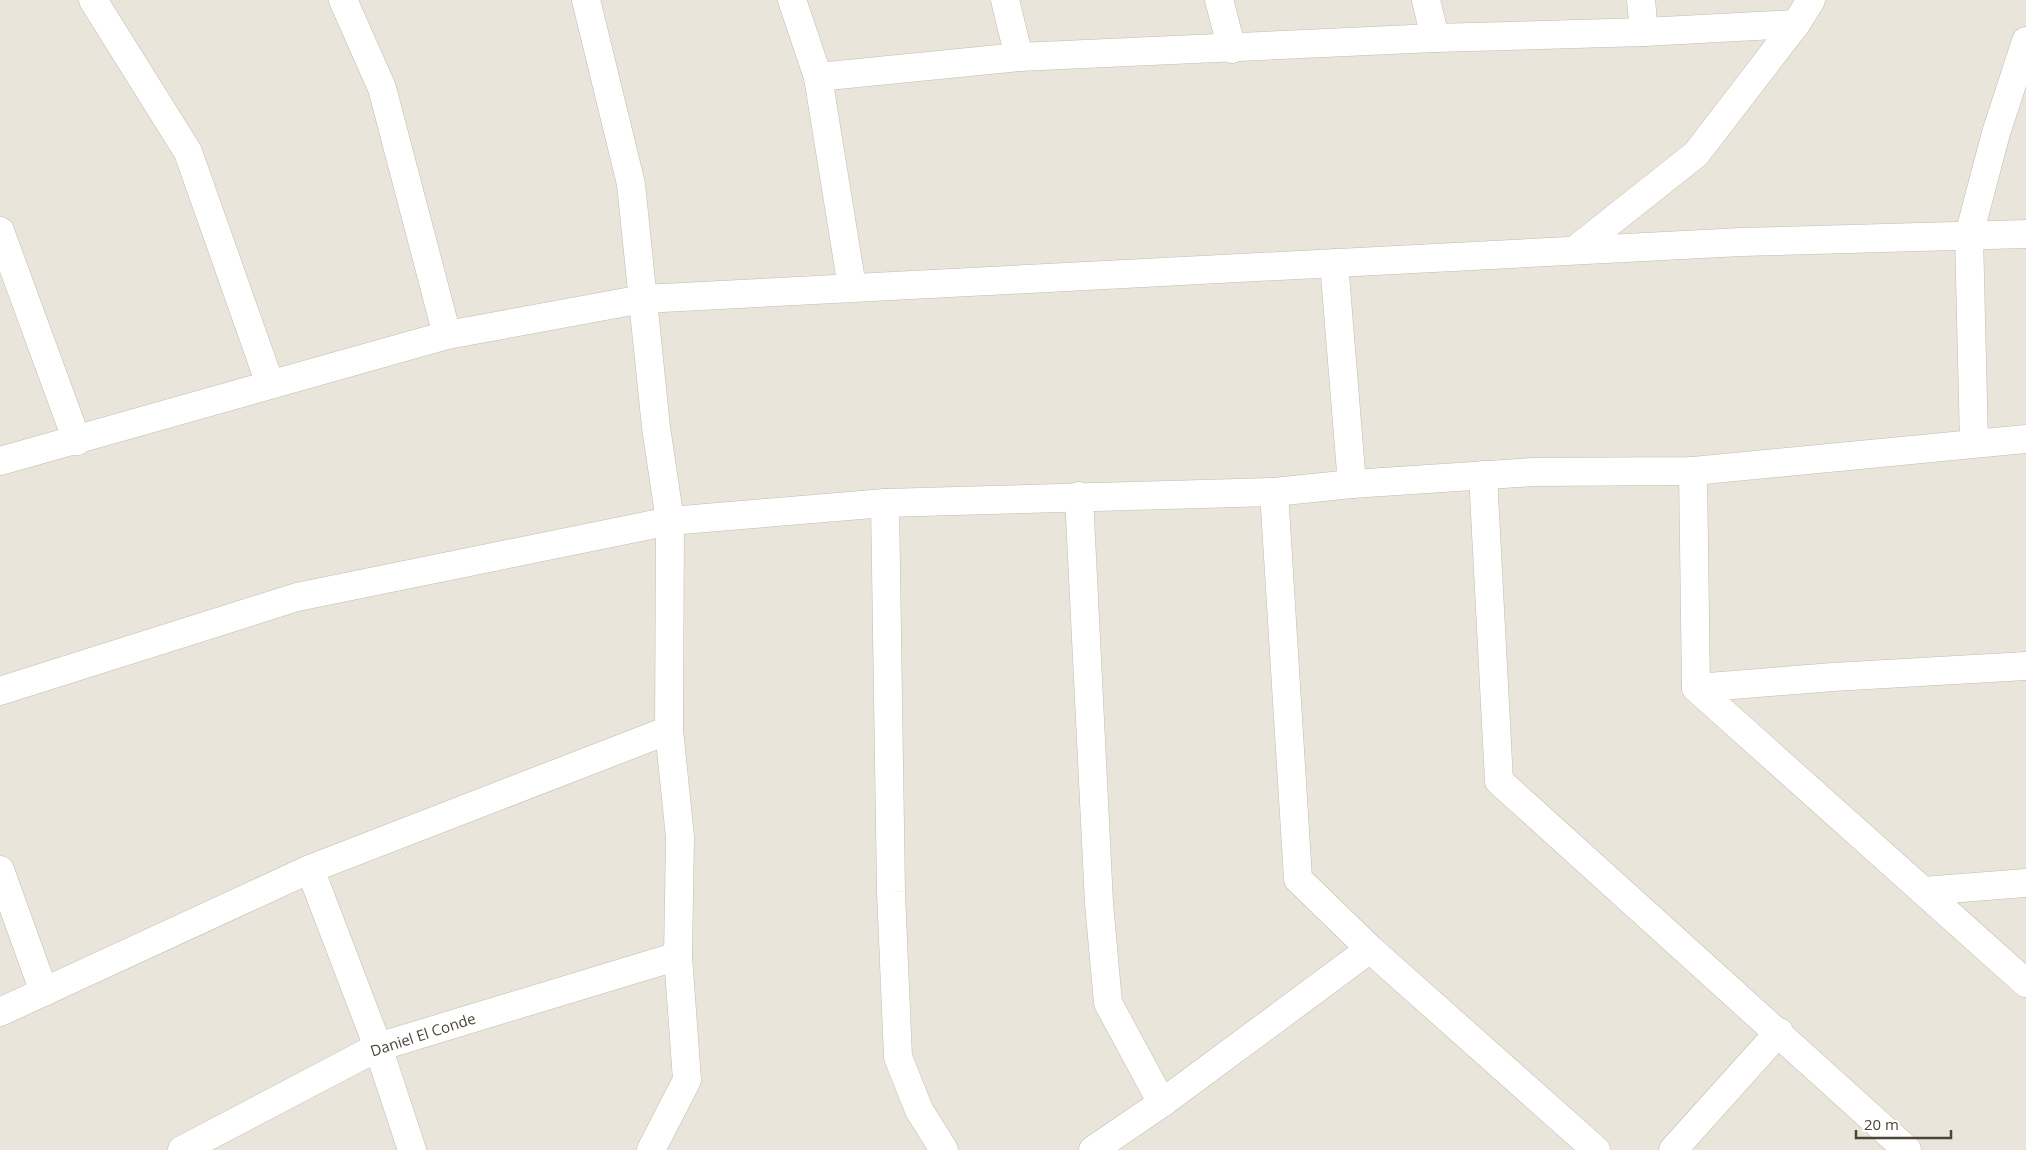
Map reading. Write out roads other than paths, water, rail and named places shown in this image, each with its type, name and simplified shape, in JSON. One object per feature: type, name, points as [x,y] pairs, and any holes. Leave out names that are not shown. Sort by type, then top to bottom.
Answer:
[{"type":"street","points":[[94,0],[188,152],[270,384]]},
{"type":"street","points":[[343,0],[382,88],[447,335]]},
{"type":"street","points":[[586,0],[631,184],[656,427],[670,520],[669,730],[680,837],[678,956],[687,1080],[651,1150]]},
{"type":"street","points":[[792,0],[818,77],[852,287]]},
{"type":"street","points":[[1005,0],[1020,57]]},
{"type":"street","points":[[1218,0],[1232,48]]},
{"type":"street","points":[[1426,0],[1435,38]]},
{"type":"street","points":[[1641,0],[1644,32]]},
{"type":"street","points":[[1575,250],[1696,154],[1796,24],[1811,0]]},
{"type":"street","points":[[818,77],[1020,57],[1435,38],[1644,32],[1796,24]]},
{"type":"street","points":[[1974,443],[1969,235],[1996,132],[2026,41]]},
{"type":"street","points":[[0,231],[77,441]]},
{"type":"street","points":[[0,462],[447,335],[643,298],[1741,242],[2026,234]]},
{"type":"street","points":[[1334,263],[1352,484]]},
{"type":"street","points":[[0,691],[297,597],[670,520],[885,503],[1079,496],[1274,492],[1352,484],[1533,472],[1693,471],[2026,439]]},
{"type":"street","points":[[1693,471],[1696,688],[2026,984]]},
{"type":"street","points":[[1483,475],[1499,781],[1779,1032],[1907,1150]]},
{"type":"street","points":[[1274,492],[1298,879],[1370,949],[1596,1150]]},
{"type":"street","points":[[1079,496],[1099,903],[1108,1003],[1162,1102]]},
{"type":"street","points":[[885,503],[891,892],[898,1057],[919,1110],[944,1150]]},
{"type":"street","points":[[1696,688],[1833,677],[2026,666]]},
{"type":"street","points":[[0,1012],[310,869],[669,730]]},
{"type":"street","points":[[310,869],[378,1047],[412,1150]]},
{"type":"street","points":[[0,870],[44,992]]},
{"type":"street","points":[[1923,891],[2026,883]]},
{"type":"street","points":[[1092,1150],[1162,1102],[1370,949]]},
{"type":"street","name":"Daniel El Conde","points":[[182,1150],[378,1047],[678,956]]},
{"type":"street","points":[[1673,1150],[1779,1032]]}]
